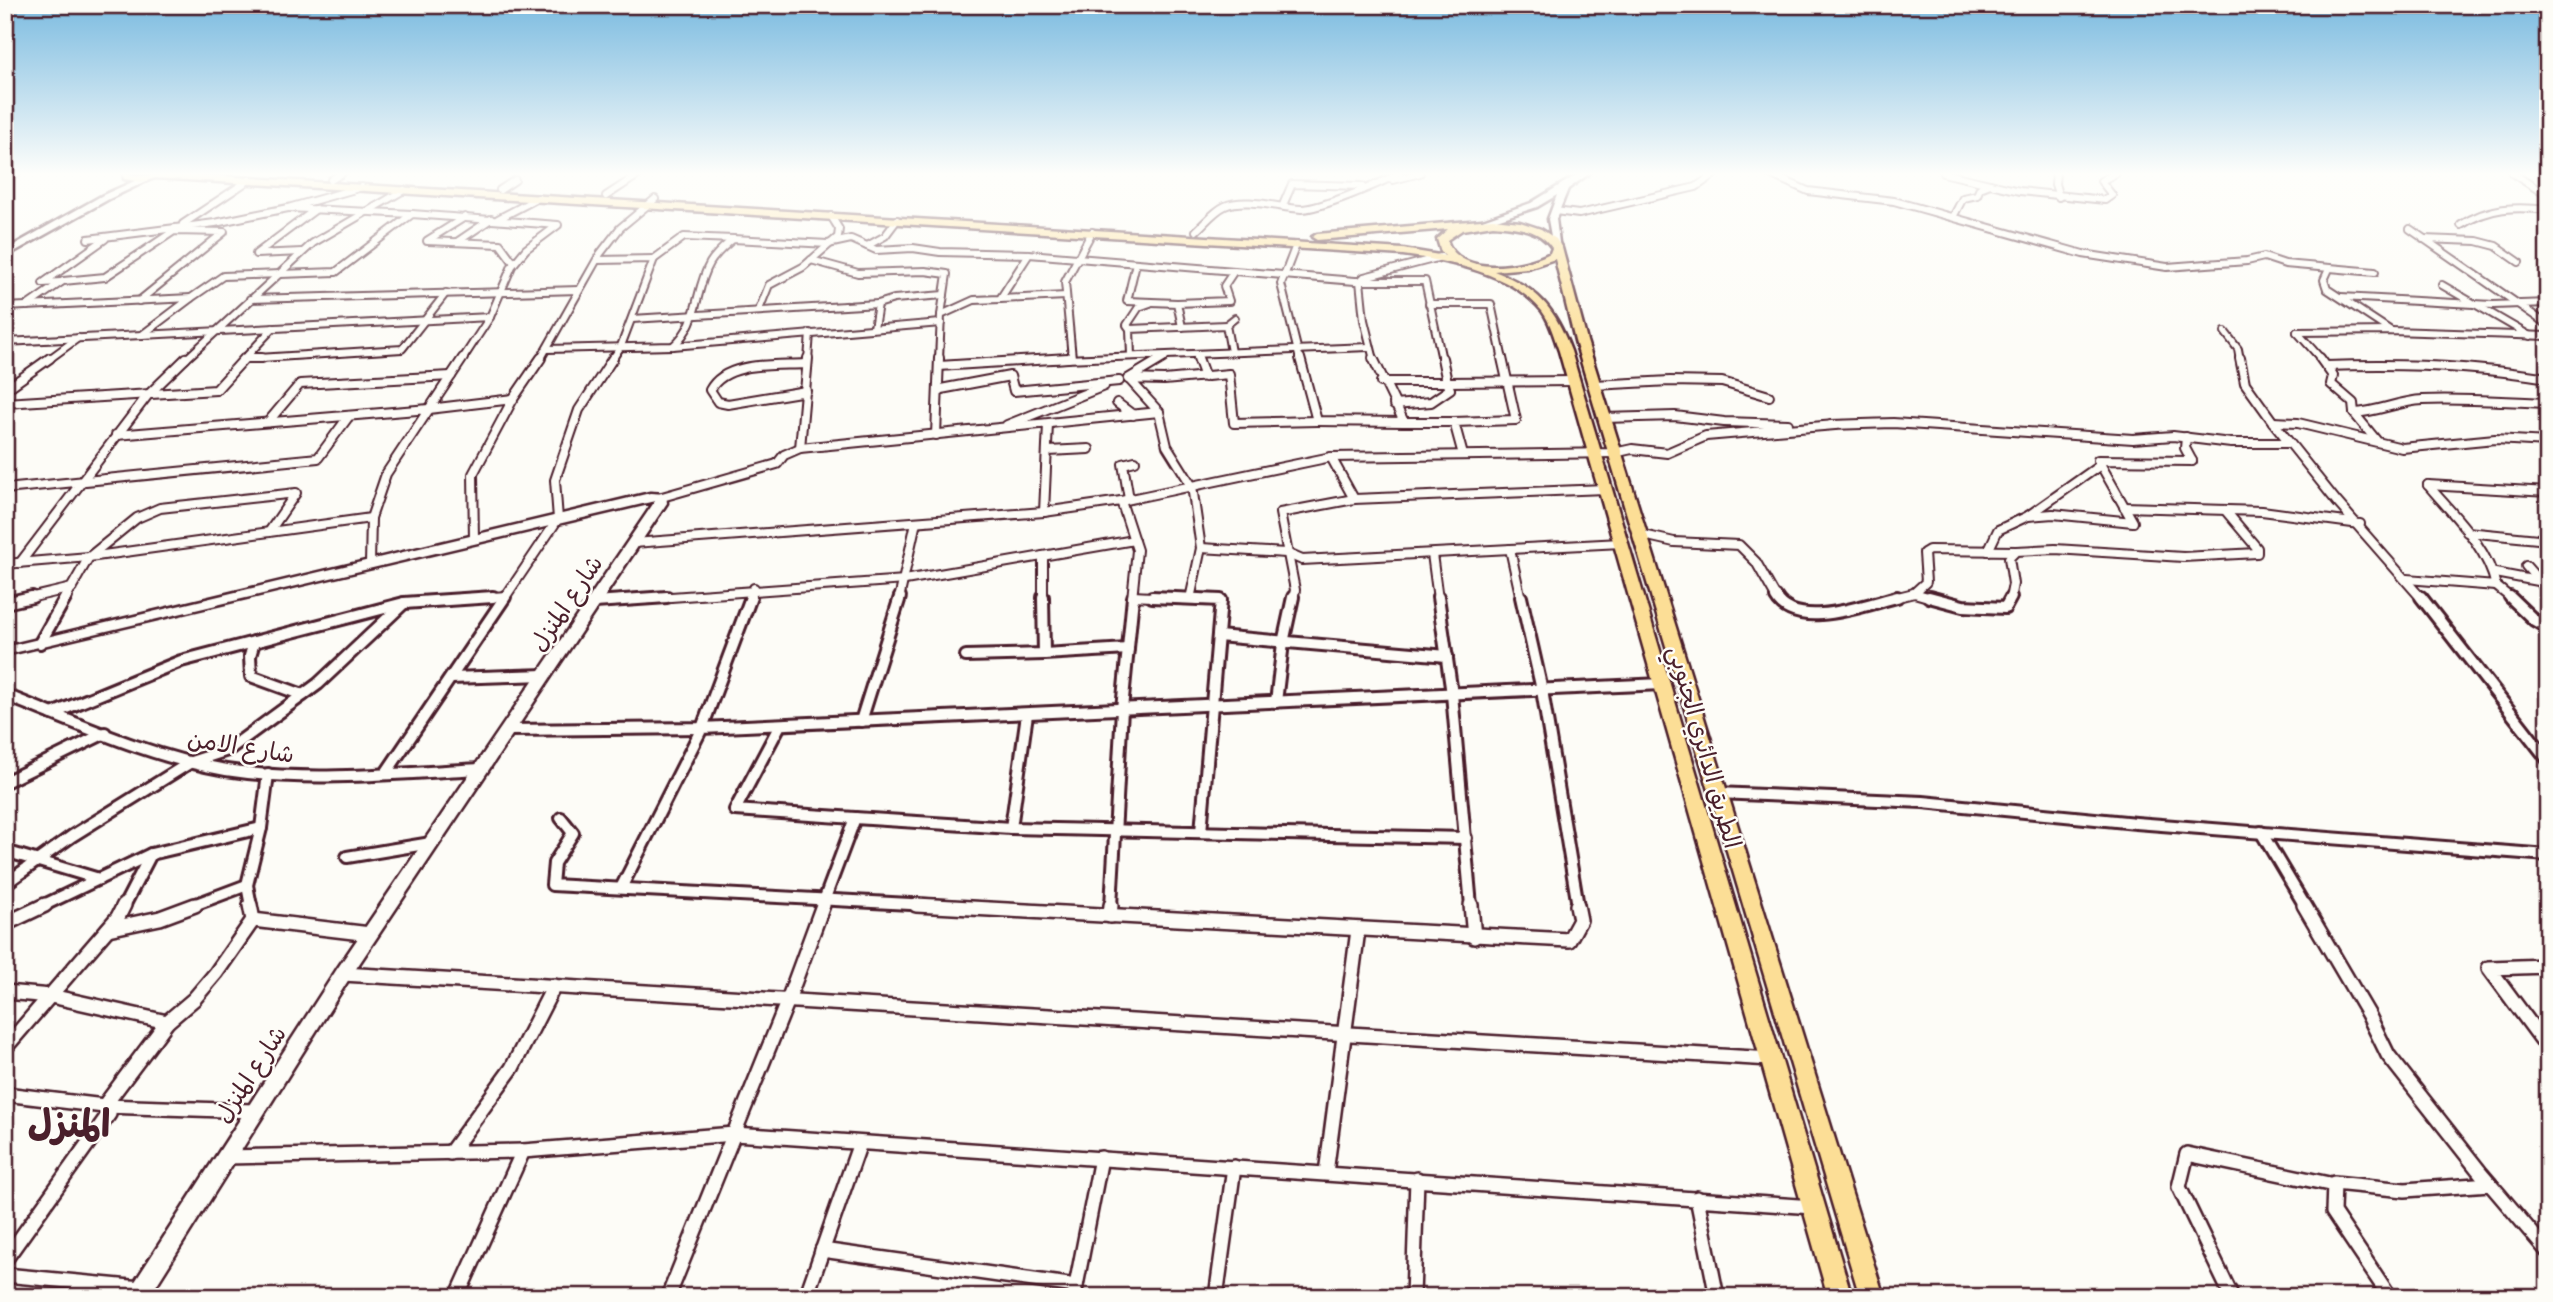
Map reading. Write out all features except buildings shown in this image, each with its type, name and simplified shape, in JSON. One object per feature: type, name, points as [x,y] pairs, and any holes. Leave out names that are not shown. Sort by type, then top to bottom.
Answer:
[{"type":"main road","points":[[1120,234],[1441,257],[1496,269],[1515,269],[1547,262],[1555,255],[1558,248],[1553,240],[1541,234]]},
{"type":"main road","points":[[1259,234],[1332,237],[1365,234]]},
{"type":"main road","points":[[1450,234],[1442,239],[1442,247],[1460,261]]},
{"type":"main road","name":"الطريق الدائري الجنوبي","points":[[1558,248],[1614,453],[1872,1297]]},
{"type":"main road","name":"الطريق الدائري الجنوبي","points":[[1460,261],[1527,293],[1543,305],[1556,324],[1840,1297]]},
{"type":"street","points":[[5,247],[28,234]]},
{"type":"street","points":[[5,254],[41,234]]},
{"type":"street","points":[[88,239],[136,234]]},
{"type":"street","points":[[108,237],[43,283],[105,277],[170,234]]},
{"type":"street","points":[[139,301],[222,234]]},
{"type":"street","points":[[283,234],[256,254],[302,252]]},
{"type":"street","points":[[20,563],[147,396],[302,252],[328,234]]},
{"type":"street","points":[[142,335],[223,276],[336,272],[386,234]]},
{"type":"street","points":[[439,234],[427,241],[500,244],[514,263]]},
{"type":"street","points":[[457,242],[470,234]]},
{"type":"street","points":[[369,564],[371,518],[386,474],[490,317],[514,263],[526,249],[546,234]]},
{"type":"street","points":[[474,539],[473,474],[513,399],[547,349],[579,290],[616,234]]},
{"type":"street","points":[[759,310],[769,285],[811,260],[838,234]]},
{"type":"street","points":[[867,246],[879,242],[888,234]]},
{"type":"street","points":[[1072,358],[1065,282],[1091,234]]},
{"type":"street","points":[[1555,234],[1558,248]]},
{"type":"street","points":[[2014,234],[2084,254],[2167,267],[2247,261],[2264,257],[2284,264],[2329,269],[2356,268],[2375,272]]},
{"type":"street","points":[[2416,234],[2519,302],[2548,325]]},
{"type":"street","points":[[597,260],[654,259],[684,237],[828,244],[851,239],[876,250],[913,248],[940,252],[1029,254],[1360,281],[1425,281],[1450,389],[1431,402],[1394,405]]},
{"type":"street","points":[[673,346],[685,338],[693,325],[711,261],[733,239]]},
{"type":"street","points":[[2422,239],[2477,241],[2496,246],[2519,262]]},
{"type":"street","points":[[1296,245],[1284,275],[1282,293],[1317,421]]},
{"type":"street","points":[[1000,299],[1029,254]]},
{"type":"street","points":[[1404,422],[1381,382],[1369,346],[1361,311],[1360,281],[1364,277],[1441,257]]},
{"type":"street","points":[[386,773],[558,519],[555,480],[579,410],[621,346],[654,259]]},
{"type":"street","points":[[811,260],[830,262],[859,274],[947,274],[941,319],[941,389],[936,435]]},
{"type":"street","points":[[1136,263],[1127,301],[1229,301],[1224,286],[1234,271]]},
{"type":"street","points":[[2329,269],[2325,277],[2326,286],[2391,331]]},
{"type":"street","points":[[27,306],[63,281]]},
{"type":"street","points":[[2442,285],[2530,337]]},
{"type":"street","points":[[250,299],[579,290]]},
{"type":"street","points":[[244,359],[402,349],[446,293]]},
{"type":"street","points":[[632,319],[878,304],[894,299],[974,300],[1066,296]]},
{"type":"street","points":[[2341,297],[2475,304],[2548,303]]},
{"type":"street","points":[[5,307],[191,298]]},
{"type":"street","points":[[547,349],[673,346],[874,328],[941,319],[974,300]]},
{"type":"street","points":[[1131,356],[1130,329],[1127,325],[1136,313],[1150,303]]},
{"type":"street","points":[[1177,303],[1182,327]]},
{"type":"street","points":[[874,328],[878,304]]},
{"type":"street","points":[[1010,376],[1014,391],[1129,379],[1164,380],[1229,374],[1234,423],[1516,420],[1509,382],[1496,341],[1491,304],[1429,304]]},
{"type":"street","points":[[5,342],[490,317]]},
{"type":"street","points":[[1130,329],[1226,325],[1235,318]]},
{"type":"street","points":[[1226,325],[1231,352]]},
{"type":"street","points":[[5,403],[216,390],[273,328]]},
{"type":"street","points":[[2376,440],[2354,413],[2353,403],[2331,384],[2333,376],[2308,341],[2297,332],[2391,331],[2548,336]]},
{"type":"street","points":[[2225,332],[2238,349],[2245,383],[2273,422],[2407,579],[2548,760]]},
{"type":"street","points":[[800,448],[810,333]]},
{"type":"street","points":[[5,390],[79,338]]},
{"type":"street","points":[[939,366],[1369,346]]},
{"type":"street","points":[[1197,354],[1205,376]]},
{"type":"street","points":[[1129,379],[1168,355]]},
{"type":"street","points":[[941,389],[1010,376],[1019,367],[1019,361]]},
{"type":"street","points":[[806,364],[729,371],[716,378],[710,390],[718,402],[728,404],[806,391]]},
{"type":"street","points":[[2326,366],[2370,364],[2500,370],[2548,378]]},
{"type":"street","points":[[268,422],[299,384],[451,376]]},
{"type":"street","points":[[1129,379],[1159,412],[1167,446],[1192,486],[1201,548],[1190,598]]},
{"type":"street","points":[[997,429],[1119,381]]},
{"type":"street","points":[[1594,385],[1670,381],[1722,382],[1769,396]]},
{"type":"street","points":[[1381,382],[1574,382]]},
{"type":"street","points":[[1053,387],[1061,403]]},
{"type":"street","points":[[116,435],[429,409],[513,399]]},
{"type":"street","points":[[2354,413],[2374,412],[2382,407],[2416,401],[2548,404]]},
{"type":"street","points":[[1117,403],[1133,415]]},
{"type":"street","points":[[662,498],[777,464],[785,455],[800,448],[1159,412]]},
{"type":"street","points":[[5,489],[318,458],[349,416]]},
{"type":"street","points":[[1604,418],[1675,416],[1724,422],[1835,425]]},
{"type":"street","points":[[1454,422],[1463,455]]},
{"type":"street","points":[[634,543],[1044,512],[1125,500],[1331,457],[1614,453],[1632,449],[1667,453],[1706,436],[1835,425],[1893,422],[2016,429],[2103,438],[2186,437],[2231,443],[2289,443]]},
{"type":"street","points":[[2273,422],[2291,423],[2410,448],[2495,439],[2546,443]]},
{"type":"street","points":[[2289,443],[2291,423]]},
{"type":"street","points":[[1044,512],[1048,424]]},
{"type":"street","points":[[2027,516],[2048,514],[2088,517],[2106,522],[2133,522],[2098,460],[2116,458],[2192,461],[2185,448],[2186,437]]},
{"type":"street","points":[[2103,438],[2116,458]]},
{"type":"street","points":[[1048,451],[1089,449]]},
{"type":"street","points":[[1331,457],[1354,499]]},
{"type":"street","points":[[1110,916],[1122,709],[1136,550],[1125,500],[1122,464],[1135,461]]},
{"type":"street","points":[[1988,551],[1997,530],[2027,516],[2099,466]]},
{"type":"street","points":[[2496,586],[2495,573],[2467,532],[2428,485],[2548,492]]},
{"type":"street","points":[[1276,702],[1283,643],[1295,590],[1280,513],[1354,499],[1605,489]]},
{"type":"street","points":[[40,643],[89,557],[137,518],[160,508],[296,493],[269,533]]},
{"type":"street","name":"شارع المنزل","points":[[5,651],[650,497],[662,498],[595,602],[343,974],[138,1292]]},
{"type":"street","points":[[2124,507],[2297,514],[2360,524]]},
{"type":"street","points":[[1914,593],[1926,582],[1924,553],[1929,550],[2055,549],[2183,557],[2257,553],[2257,548],[2225,510]]},
{"type":"street","points":[[5,564],[89,557],[371,518]]},
{"type":"street","points":[[861,721],[905,580],[916,522]]},
{"type":"street","points":[[2467,532],[2548,540]]},
{"type":"street","points":[[1639,534],[1674,542],[1739,545],[1756,562],[1779,603],[1815,616],[1914,593],[1963,606],[2006,608],[2012,600],[2013,575],[2009,558],[2015,551]]},
{"type":"street","points":[[595,602],[754,588],[905,580],[1133,540]]},
{"type":"street","points":[[1201,548],[1286,553],[1302,561],[1621,543]]},
{"type":"street","points":[[561,818],[573,833],[556,855],[551,870],[552,885],[1569,940],[1580,920],[1542,690],[1510,550]]},
{"type":"street","points":[[1432,554],[1452,694],[1475,937]]},
{"type":"street","points":[[1043,556],[1044,654]]},
{"type":"street","points":[[2526,566],[2544,582]]},
{"type":"street","points":[[2495,573],[2544,582]]},
{"type":"street","points":[[2407,579],[2496,586],[2509,594],[2548,634]]},
{"type":"street","points":[[5,603],[72,588]]},
{"type":"street","points":[[621,888],[702,729],[754,588]]},
{"type":"street","points":[[52,714],[180,661],[404,603],[506,596]]},
{"type":"street","points":[[1133,596],[1222,600],[1210,705],[1201,832]]},
{"type":"street","points":[[5,884],[72,836],[191,762],[228,750],[303,695],[404,603]]},
{"type":"street","points":[[1217,636],[1447,656]]},
{"type":"street","points":[[254,642],[250,656],[251,676],[303,695]]},
{"type":"street","points":[[966,656],[1128,649]]},
{"type":"street","points":[[451,678],[545,674]]},
{"type":"street","points":[[508,730],[702,729],[1662,684]]},
{"type":"street","name":"شارع الامن","points":[[5,695],[191,762],[268,774],[288,777],[481,769]]},
{"type":"street","points":[[1011,828],[1027,714]]},
{"type":"street","points":[[780,725],[735,810],[1011,828],[1466,838]]},
{"type":"street","points":[[7,780],[105,733]]},
{"type":"street","points":[[104,1106],[167,1022],[194,999],[216,974],[253,920],[247,885],[261,828],[268,774]]},
{"type":"street","points":[[1717,793],[1923,802],[2136,824],[2548,855]]},
{"type":"street","points":[[668,1297],[788,1000],[855,818]]},
{"type":"street","points":[[5,924],[151,854],[261,828]]},
{"type":"street","points":[[2260,832],[2368,1014],[2388,1055],[2490,1184],[2548,1252]]},
{"type":"street","points":[[347,857],[431,843]]},
{"type":"street","points":[[5,851],[99,879]]},
{"type":"street","points":[[5,1048],[118,917],[151,854]]},
{"type":"street","points":[[108,929],[160,918],[247,885]]},
{"type":"street","points":[[253,920],[370,934]]},
{"type":"street","points":[[1326,1173],[1342,1033],[1358,930]]},
{"type":"street","points":[[2548,967],[2489,968],[2548,1048]]},
{"type":"street","points":[[343,974],[1771,1059]]},
{"type":"street","points":[[450,1153],[512,1068],[554,986]]},
{"type":"street","points":[[5,992],[51,996],[167,1022]]},
{"type":"street","points":[[5,1094],[104,1106],[253,1111]]},
{"type":"street","points":[[5,1260],[109,1114],[104,1106]]},
{"type":"street","points":[[225,1157],[523,1151],[734,1134],[1814,1207]]},
{"type":"street","points":[[806,1297],[860,1143]]},
{"type":"street","points":[[457,1297],[523,1151]]},
{"type":"street","points":[[2232,1297],[2179,1187],[2187,1154],[2334,1185],[2405,1190],[2490,1184]]},
{"type":"street","points":[[822,1251],[1075,1292],[1101,1158]]},
{"type":"street","points":[[1216,1297],[1234,1167]]},
{"type":"street","points":[[1413,1297],[1417,1179]]},
{"type":"street","points":[[2334,1185],[2333,1212],[2390,1297]]},
{"type":"street","points":[[1697,1198],[1717,1297]]},
{"type":"street","points":[[5,1275],[138,1292]]},
{"type":"district","name":"المنزل","points":[[69,1124]]}]
